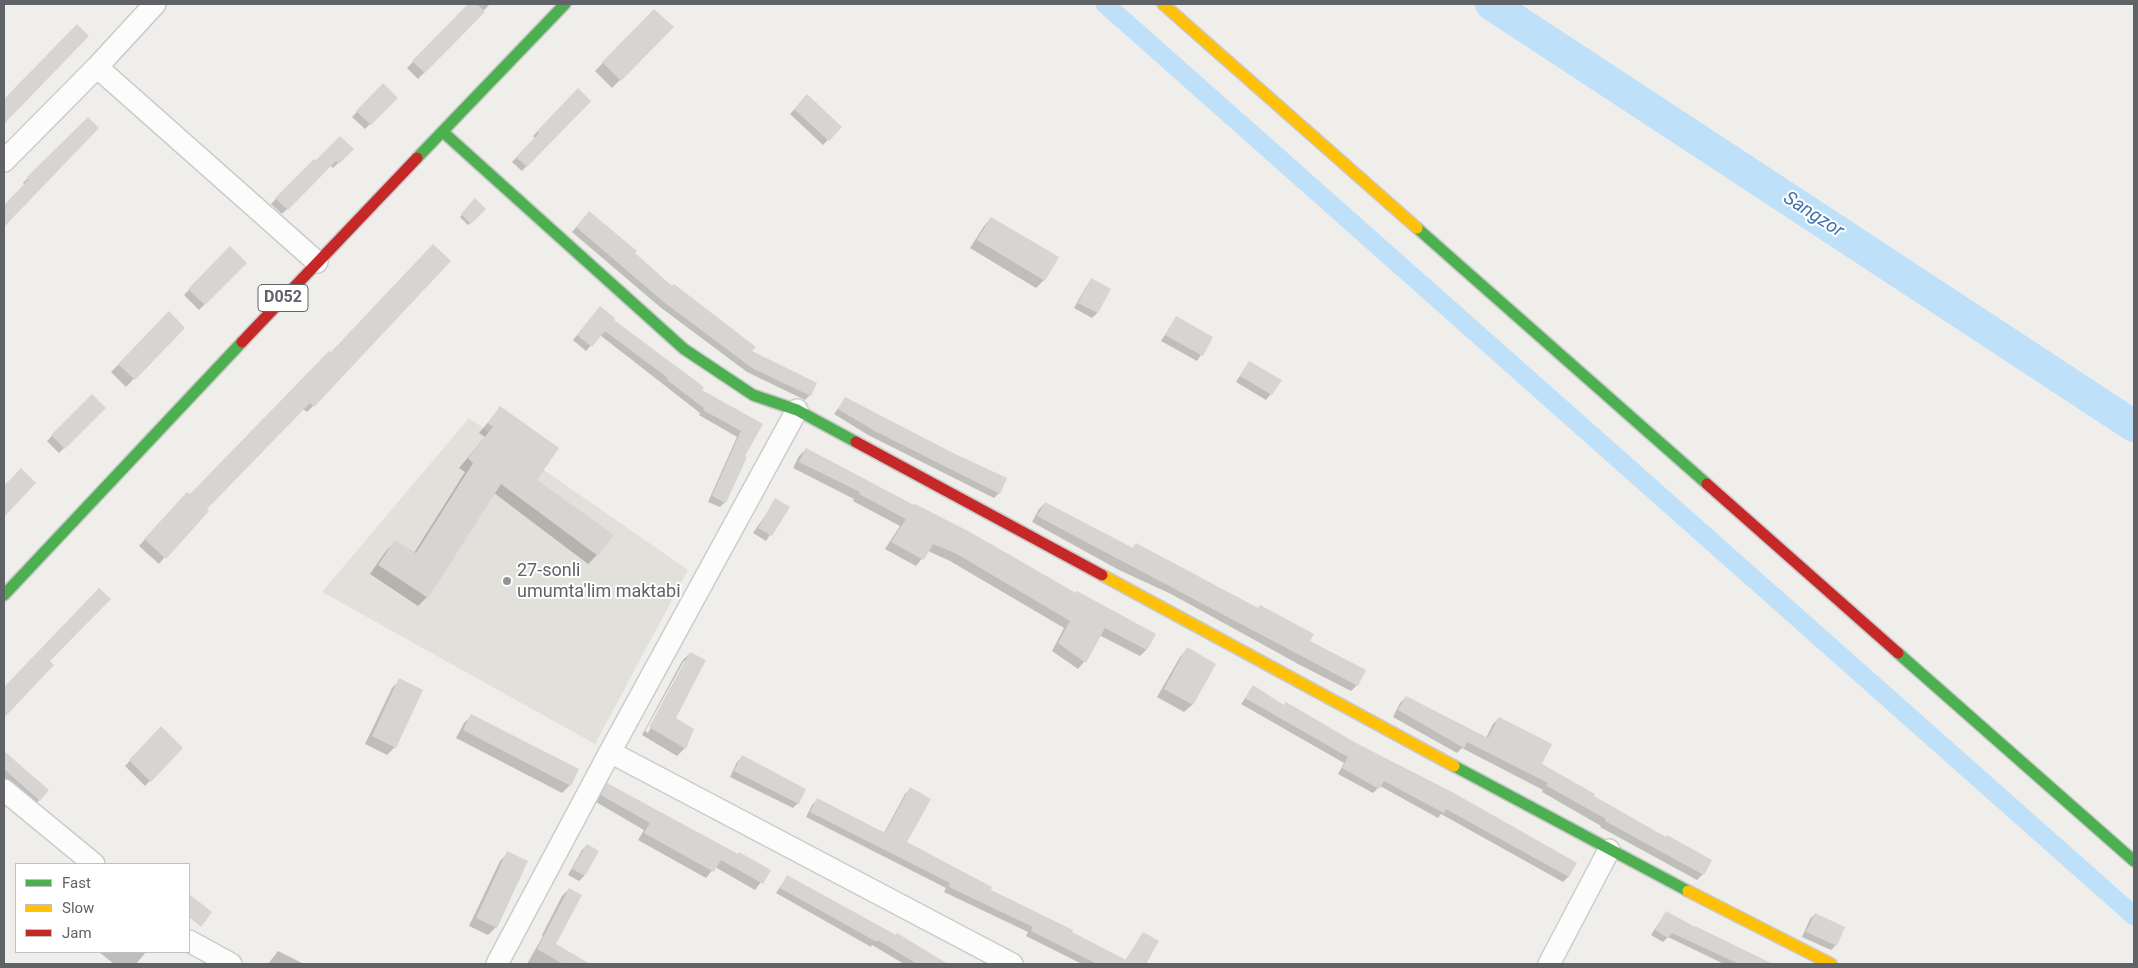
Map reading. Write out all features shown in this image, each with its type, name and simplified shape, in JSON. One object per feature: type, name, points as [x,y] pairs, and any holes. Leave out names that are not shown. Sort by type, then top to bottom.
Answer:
[{"type":"street","points":[[4,161],[97,67],[155,4]]},
{"type":"street","name":"D052","points":[[4,595],[317,262],[564,4]]},
{"type":"street","points":[[1163,4],[2134,861]]},
{"type":"street","points":[[97,67],[317,262]]},
{"type":"street","points":[[443,132],[684,349],[753,395],[797,410],[1609,850],[1831,964]]},
{"type":"street","points":[[498,964],[610,752],[797,410]]},
{"type":"street","points":[[610,752],[1012,964]]},
{"type":"street","points":[[4,790],[93,863]]},
{"type":"street","points":[[1548,964],[1609,850]]},
{"type":"street","points":[[190,942],[231,964]]},
{"type":"shaded area","name":"27-sonli umumta'lim maktabi","points":[[469,418],[688,570],[595,744],[322,592]]},
{"type":"building","points":[[468,4],[477,4],[485,12],[425,73],[412,61]]},
{"type":"building","points":[[654,9],[674,27],[621,81],[602,62]]},
{"type":"building","points":[[77,24],[89,36],[4,124],[4,99]]},
{"type":"building","points":[[383,83],[398,98],[371,125],[356,111]]},
{"type":"building","points":[[578,88],[591,101],[527,167],[516,157],[539,133],[537,131]]},
{"type":"building","points":[[807,94],[842,127],[829,141],[794,109]]},
{"type":"building","points":[[88,117],[99,128],[4,227],[4,205],[29,179],[27,177]]},
{"type":"building","points":[[340,136],[354,149],[339,164],[336,161],[288,210],[275,198]]},
{"type":"building","points":[[475,198],[486,209],[471,224],[461,214]]},
{"type":"building","points":[[589,211],[637,251],[635,253],[672,286],[674,284],[756,347],[752,351],[817,383],[811,396],[752,368],[665,303],[576,227]]},
{"type":"building","points":[[991,217],[1059,257],[1045,281],[977,240]]},
{"type":"building","points":[[433,244],[451,261],[314,407],[310,403],[207,509],[209,511],[166,559],[144,539],[187,492],[190,494],[329,351],[331,352]]},
{"type":"building","points":[[230,246],[247,263],[205,305],[188,289]]},
{"type":"building","points":[[1091,278],[1111,289],[1098,313],[1078,303]]},
{"type":"building","points":[[600,306],[615,318],[614,320],[700,384],[704,388],[702,390],[763,424],[745,456],[747,457],[726,503],[712,496],[741,431],[703,410],[704,408],[667,380],[668,378],[605,331],[592,347],[577,335]]},
{"type":"building","points":[[169,311],[185,328],[135,380],[118,364]]},
{"type":"building","points":[[1176,316],[1213,337],[1203,356],[1165,335]]},
{"type":"building","points":[[1249,361],[1282,380],[1272,395],[1240,376]]},
{"type":"building","points":[[92,394],[106,408],[65,449],[51,435]]},
{"type":"building","points":[[845,397],[953,453],[1007,478],[1000,494],[873,430],[838,409]]},
{"type":"building","points":[[500,406],[559,448],[537,480],[614,535],[598,556],[501,484],[428,598],[378,565],[395,540],[416,553],[473,463],[468,458],[493,427],[488,423]]},
{"type":"building","points":[[806,448],[968,531],[1076,593],[1077,591],[1156,634],[1147,650],[1105,628],[1086,663],[1058,643],[1070,621],[957,554],[933,544],[924,560],[891,542],[906,519],[859,494],[860,492],[799,462]]},
{"type":"building","points":[[21,468],[36,483],[4,517],[4,486]]},
{"type":"building","points":[[775,498],[790,507],[772,536],[758,528]]},
{"type":"building","points":[[1045,502],[1133,548],[1136,543],[1258,608],[1260,605],[1314,634],[1310,641],[1366,670],[1358,686],[1037,516]]},
{"type":"building","points":[[99,588],[111,599],[50,661],[54,665],[4,718],[4,687]]},
{"type":"building","points":[[1187,647],[1216,664],[1193,705],[1164,689]]},
{"type":"building","points":[[690,652],[706,660],[676,718],[694,729],[686,749],[649,727]]},
{"type":"building","points":[[399,678],[423,690],[396,748],[372,736]]},
{"type":"building","points":[[1253,685],[1284,705],[1286,702],[1356,743],[1454,793],[1577,863],[1569,877],[1446,809],[1444,813],[1384,781],[1379,789],[1342,768],[1348,757],[1245,698]]},
{"type":"building","points":[[1406,696],[1488,738],[1499,717],[1552,744],[1542,764],[1666,837],[1667,835],[1712,860],[1704,875],[1605,821],[1606,819],[1547,786],[1548,783],[1467,742],[1464,748],[1398,710]]},
{"type":"building","points":[[471,714],[579,769],[571,786],[463,730]]},
{"type":"building","points":[[161,726],[183,748],[151,782],[129,760]]},
{"type":"building","points":[[4,751],[49,790],[40,801],[4,769]]},
{"type":"building","points":[[742,755],[806,789],[799,804],[734,771]]},
{"type":"building","points":[[607,783],[771,870],[763,884],[721,860],[714,872],[644,833],[650,823],[601,795]]},
{"type":"building","points":[[910,787],[931,799],[907,842],[992,887],[991,890],[1073,930],[1072,932],[1126,960],[1143,932],[1159,941],[1146,964],[1097,964],[1031,931],[1033,927],[949,887],[950,883],[810,812],[817,798],[885,833]]},
{"type":"building","points":[[587,844],[599,851],[585,876],[572,869]]},
{"type":"building","points":[[507,851],[528,861],[497,928],[476,918]]},
{"type":"building","points":[[787,875],[896,935],[897,933],[948,964],[917,964],[878,940],[877,942],[780,888]]},
{"type":"building","points":[[569,888],[582,895],[556,944],[590,964],[563,964],[537,949]]},
{"type":"building","points":[[190,895],[212,912],[201,927],[190,918]]},
{"type":"building","points":[[1666,911],[1773,964],[1739,964],[1672,933],[1668,938],[1655,930]]},
{"type":"building","points":[[1815,913],[1845,927],[1837,946],[1806,932]]},
{"type":"waterway","points":[[1105,4],[2134,916]]},
{"type":"waterway","name":"Sangzor","points":[[1491,4],[2134,426]]},
{"type":"traffic: fast","points":[[417,158],[565,4]]},
{"type":"traffic: fast","points":[[443,132],[684,349],[753,395],[797,410],[856,442]]},
{"type":"traffic: fast","points":[[1417,228],[1707,484]]},
{"type":"traffic: fast","points":[[4,595],[242,342]]},
{"type":"traffic: fast","points":[[1898,653],[2134,861]]},
{"type":"traffic: fast","points":[[1454,766],[1688,891]]},
{"type":"traffic: slow","points":[[1163,4],[1417,228]]},
{"type":"traffic: slow","points":[[1102,575],[1454,766]]},
{"type":"traffic: slow","points":[[1688,891],[1831,964]]},
{"type":"traffic: jam","points":[[242,342],[417,158]]},
{"type":"traffic: jam","points":[[856,442],[1102,575]]},
{"type":"traffic: jam","points":[[1707,484],[1898,653]]},
{"type":"place","name":"27-sonli umumta'lim maktabi","points":[[507,581]]}]
